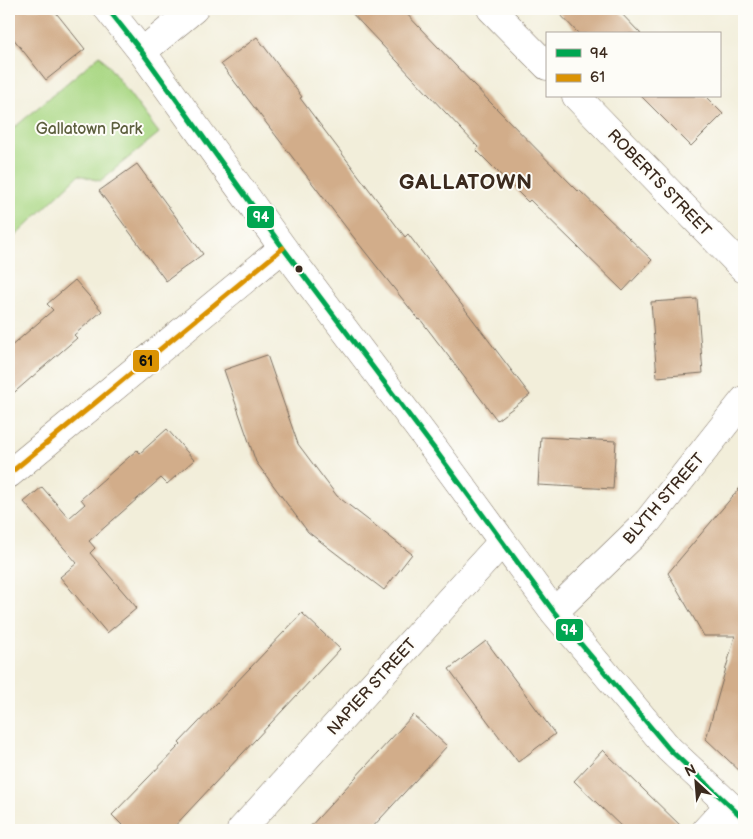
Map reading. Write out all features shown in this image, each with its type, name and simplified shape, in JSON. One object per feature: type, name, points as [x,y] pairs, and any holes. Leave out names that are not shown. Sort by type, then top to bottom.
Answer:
[{"type":"street","points":[[108,9],[142,52],[283,248],[554,612],[669,749],[737,812],[706,830]]},
{"type":"street","points":[[142,52],[194,9]]},
{"type":"street","points":[[491,9],[546,65]]},
{"type":"street","name":"ROBERTS STREET","points":[[578,98],[744,269]]},
{"type":"street","points":[[9,474],[283,248]]},
{"type":"street","name":"BLYTH STREET","points":[[554,612],[648,521],[743,403]]},
{"type":"street","name":"NAPIER STREET","points":[[241,830],[502,542]]},
{"type":"green space","name":"Gallatown Park","points":[[100,55],[159,133],[100,181],[79,175],[9,242],[9,119],[15,127]]},
{"type":"building","points":[[9,9],[53,9],[85,49],[46,80],[9,33]]},
{"type":"building","points":[[348,9],[402,9],[578,191],[652,260],[623,291],[530,200],[528,202],[476,150],[478,147]]},
{"type":"building","points":[[555,9],[617,9],[639,32],[577,32]]},
{"type":"building","points":[[257,37],[302,97],[300,98],[405,237],[408,234],[530,395],[497,420],[221,64]]},
{"type":"building","points":[[643,98],[707,98],[723,114],[691,146]]},
{"type":"building","points":[[137,164],[203,254],[166,281],[99,191]]},
{"type":"building","points":[[75,280],[102,311],[74,335],[77,338],[9,397],[9,348],[53,310],[47,304]]},
{"type":"building","points":[[697,299],[703,373],[657,377],[651,302]]},
{"type":"building","points":[[267,355],[298,444],[337,496],[412,554],[384,590],[308,532],[256,462],[224,370]]},
{"type":"building","points":[[167,429],[194,460],[167,484],[161,478],[89,541],[95,548],[90,553],[137,608],[107,633],[60,577],[77,563],[24,502],[42,487],[69,518],[85,504],[81,499],[137,450],[140,453]]},
{"type":"building","points":[[541,437],[616,441],[613,489],[538,485]]},
{"type":"building","points":[[744,483],[744,775],[706,739],[735,636],[704,636],[668,573]]},
{"type":"building","points":[[302,613],[340,649],[171,830],[127,830],[112,815],[181,744],[179,743]]},
{"type":"building","points":[[486,641],[555,734],[518,762],[449,669]]},
{"type":"building","points":[[413,715],[447,746],[370,830],[307,830]]},
{"type":"building","points":[[603,750],[685,830],[625,830],[574,781]]},
{"type":"transit line","name":"94","points":[[108,9],[142,52],[283,248],[554,612],[669,749],[744,819]]},
{"type":"transit line","name":"61","points":[[9,474],[283,248]]},
{"type":"district","name":"GALLATOWN","points":[[466,182]]}]
